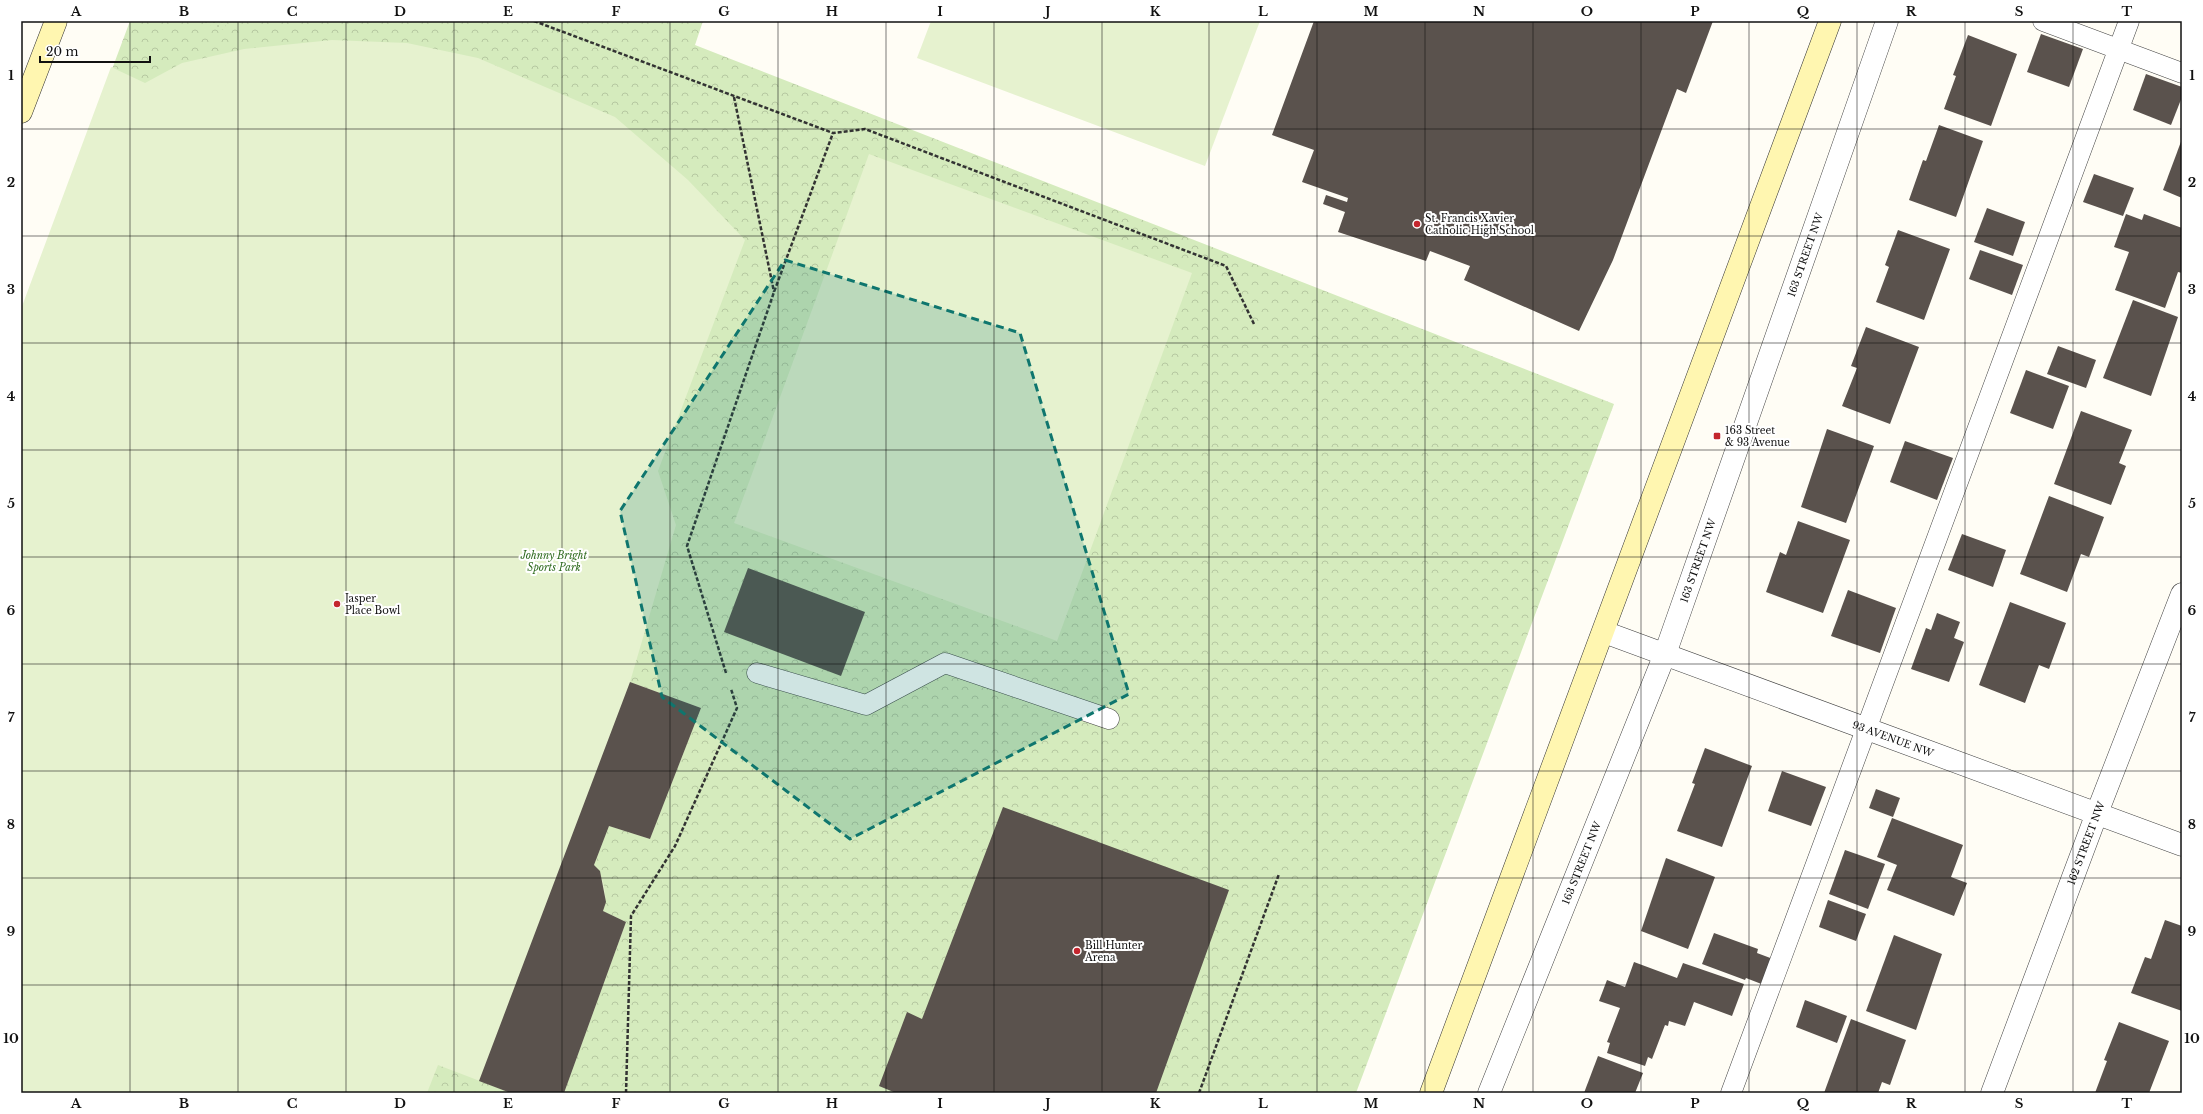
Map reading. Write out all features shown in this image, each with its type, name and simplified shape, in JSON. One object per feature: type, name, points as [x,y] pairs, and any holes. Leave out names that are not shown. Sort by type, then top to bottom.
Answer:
[{"type":"main road","points":[[21,112],[56,21]]},
{"type":"main road","points":[[1431,1093],[1604,632],[1830,21]]},
{"type":"street","name":"163 STREET NW","points":[[1489,1093],[1665,654],[1887,21]]},
{"type":"street","name":"162 STREET NW","points":[[1992,1093],[2097,813],[2182,594]]},
{"type":"street","name":"93 AVENUE NW","points":[[1604,632],[2182,845]]},
{"type":"lane","points":[[2043,21],[2182,72]]},
{"type":"lane","points":[[1731,1093],[2129,21]]},
{"type":"lane","points":[[757,673],[866,706],[945,663],[1108,719]]},
{"type":"path","points":[[534,21],[833,133],[865,129],[1226,266],[1254,324]]},
{"type":"path","points":[[734,96],[774,292]]},
{"type":"path","points":[[728,678],[686,546],[774,292],[833,133]]},
{"type":"path","points":[[626,1093],[631,916],[675,846],[737,708],[730,686]]},
{"type":"path","points":[[1199,1093],[1279,874]]},
{"type":"highlighted area","points":[[785,260],[1020,333],[1129,694],[850,839],[662,697],[620,511]]},
{"type":"green space","name":"Johnny Bright Sports Park","points":[[130,21],[703,21],[695,45],[1614,404],[1356,1093],[21,1093],[21,313]]},
{"type":"green space","points":[[199,21],[227,21],[224,30]]},
{"type":"green space","points":[[931,21],[1260,21],[1205,166],[917,58]]},
{"type":"green space","name":"Jasper Place Bowl","points":[[332,40],[407,43],[478,58],[615,117],[688,180],[745,240],[658,471],[676,525],[630,682],[701,708],[650,839],[609,826],[594,865],[603,881],[605,899],[603,911],[626,922],[564,1093],[511,1093],[438,1065],[427,1093],[21,1093],[21,309],[111,67],[145,83],[182,63],[244,49]]},
{"type":"green space","points":[[869,154],[1192,273],[1057,641],[734,523]]},
{"type":"building","points":[[1314,21],[1713,21],[1686,93],[1677,89],[1613,260],[1579,331],[1464,280],[1470,266],[1430,251],[1426,261],[1338,232],[1345,212],[1323,204],[1326,195],[1347,202],[1348,198],[1302,182],[1314,150],[1272,135]]},
{"type":"building","points":[[2041,34],[2083,49],[2069,87],[2027,72]]},
{"type":"building","points":[[1968,35],[2017,54],[1991,126],[1944,109],[1956,76],[1953,75]]},
{"type":"building","points":[[2146,74],[2182,87],[2182,97],[2171,125],[2133,110]]},
{"type":"building","points":[[1939,125],[1983,141],[1956,217],[1909,200],[1923,160],[1926,161]]},
{"type":"building","points":[[2182,139],[2182,198],[2163,190]]},
{"type":"building","points":[[2094,174],[2134,188],[2123,216],[2083,202]]},
{"type":"building","points":[[1987,208],[2025,222],[2013,256],[1974,242]]},
{"type":"building","points":[[2126,214],[2142,220],[2144,214],[2182,228],[2182,273],[2178,272],[2165,308],[2115,290],[2129,252],[2114,247]]},
{"type":"building","points":[[1898,230],[1950,249],[1924,320],[1876,302],[1889,267],[1885,265]]},
{"type":"building","points":[[1980,250],[2023,265],[2012,295],[1969,279]]},
{"type":"building","points":[[2133,300],[2178,317],[2151,396],[2103,378]]},
{"type":"building","points":[[1866,327],[1919,347],[1890,424],[1842,406],[1857,368],[1851,366]]},
{"type":"building","points":[[2058,346],[2096,360],[2086,388],[2047,374]]},
{"type":"building","points":[[2026,370],[2069,386],[2053,429],[2010,413]]},
{"type":"building","points":[[2081,411],[2132,430],[2119,463],[2126,466],[2111,505],[2054,484]]},
{"type":"building","points":[[1827,429],[1874,446],[1846,523],[1801,507]]},
{"type":"building","points":[[1905,441],[1953,458],[1937,500],[1890,482]]},
{"type":"building","points":[[2049,496],[2104,517],[2089,557],[2081,554],[2067,592],[2020,574]]},
{"type":"building","points":[[1798,521],[1850,540],[1823,613],[1766,592],[1780,552],[1786,555]]},
{"type":"building","points":[[1962,534],[2006,550],[1993,587],[1948,570]]},
{"type":"building","points":[[748,568],[865,612],[841,676],[724,632]]},
{"type":"building","points":[[1848,590],[1896,608],[1880,653],[1831,636]]},
{"type":"building","points":[[2010,602],[2066,623],[2049,669],[2039,665],[2025,703],[1979,685]]},
{"type":"building","points":[[1937,613],[1960,622],[1954,638],[1964,642],[1949,682],[1911,669],[1926,628],[1931,630]]},
{"type":"building","points":[[630,682],[701,708],[650,839],[609,826],[594,865],[600,871],[606,902],[603,911],[626,922],[564,1093],[511,1093],[479,1081]]},
{"type":"building","points":[[1705,748],[1752,766],[1722,847],[1677,831],[1695,784],[1692,783]]},
{"type":"building","points":[[1782,771],[1826,787],[1811,826],[1768,811]]},
{"type":"building","points":[[1876,789],[1900,798],[1893,817],[1869,808]]},
{"type":"building","name":"Bill Hunter Arena","points":[[1003,807],[1229,890],[1156,1093],[896,1093],[879,1086],[907,1012],[922,1019]]},
{"type":"building","points":[[1892,818],[1963,845],[1951,877],[1967,883],[1954,916],[1887,890],[1897,865],[1877,857]]},
{"type":"building","points":[[1845,850],[1885,864],[1868,909],[1829,894]]},
{"type":"building","points":[[1666,858],[1715,877],[1688,949],[1641,931]]},
{"type":"building","points":[[1828,900],[1866,914],[1856,941],[1819,927]]},
{"type":"building","points":[[2165,920],[2182,926],[2182,1011],[2131,993],[2145,957],[2151,959]]},
{"type":"building","points":[[1714,933],[1758,949],[1757,953],[1773,959],[1764,985],[1746,978],[1745,980],[1702,964]]},
{"type":"building","points":[[1894,935],[1942,954],[1916,1030],[1866,1011]]},
{"type":"building","points":[[1634,962],[1677,978],[1683,963],[1744,984],[1732,1016],[1694,1002],[1685,1026],[1669,1021],[1668,1026],[1665,1025],[1652,1059],[1648,1057],[1645,1066],[1607,1053],[1610,1043],[1607,1042],[1620,1008],[1599,1001],[1607,980],[1625,987]]},
{"type":"building","points":[[1805,1000],[1847,1016],[1837,1043],[1796,1027]]},
{"type":"building","points":[[1851,1019],[1906,1040],[1890,1085],[1882,1082],[1878,1093],[1824,1093]]},
{"type":"building","points":[[2119,1022],[2169,1041],[2149,1093],[2095,1093],[2107,1061],[2104,1060]]},
{"type":"building","points":[[1598,1056],[1643,1073],[1635,1093],[1584,1093]]},
{"type":"place","name":"St. Francis Xavier Catholic High School","points":[[1417,224]]},
{"type":"place","name":"163 Street & 93 Avenue","points":[[1717,436]]},
{"type":"place","name":"Jasper Place Bowl","points":[[337,604]]},
{"type":"place","name":"Bill Hunter Arena","points":[[1077,951]]}]
